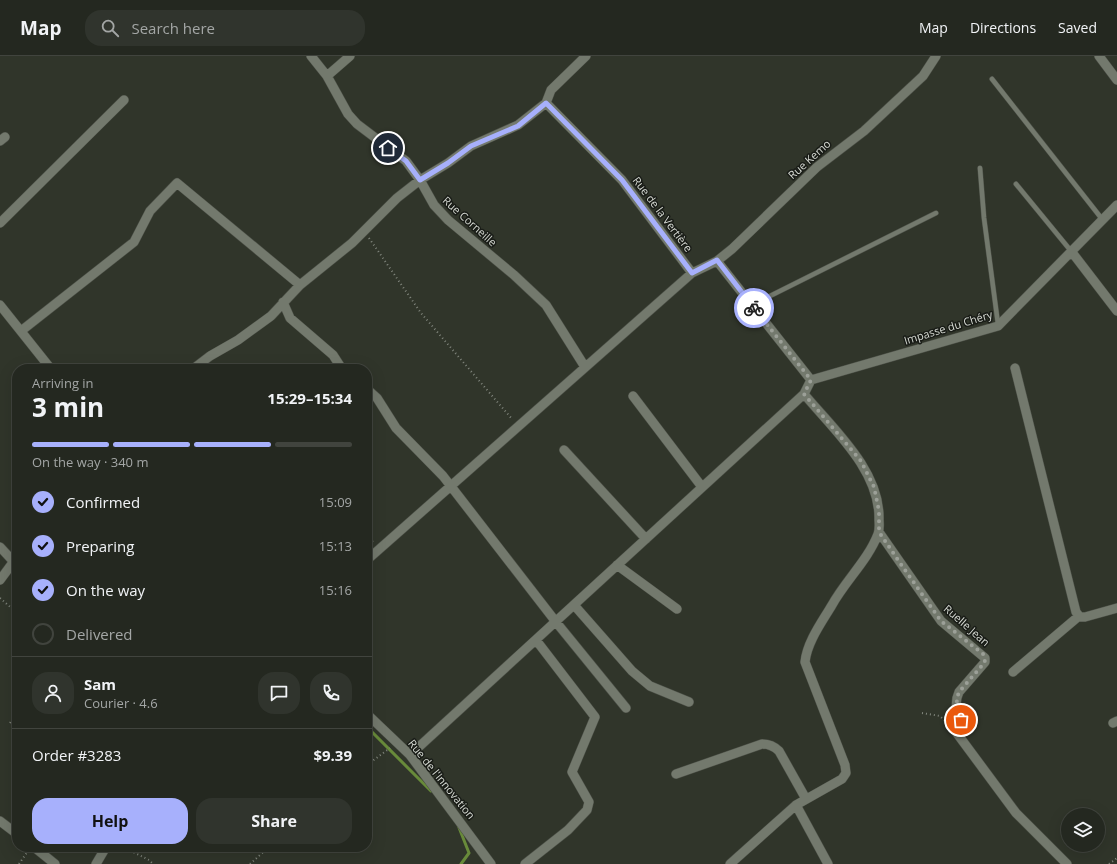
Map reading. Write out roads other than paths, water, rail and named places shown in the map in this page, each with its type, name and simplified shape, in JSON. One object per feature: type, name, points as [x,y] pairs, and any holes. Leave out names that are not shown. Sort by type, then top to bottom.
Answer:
[{"type":"street","name":"Rue Corneille","points":[[311,56],[327,76],[348,114],[357,124],[406,161],[420,180],[434,206],[448,220],[514,275],[546,305],[585,367]]},
{"type":"street","points":[[327,76],[350,56]]},
{"type":"street","points":[[200,364],[210,356],[238,340],[270,316],[300,285],[352,243],[397,198],[420,180],[448,163],[471,146],[518,126],[546,103],[551,90],[586,56]]},
{"type":"street","name":"Rue Kemo","points":[[372,556],[692,273],[717,260],[732,249],[817,167],[864,131],[923,76],[936,56]]},
{"type":"street","points":[[1099,56],[1117,80]]},
{"type":"street","points":[[0,223],[124,100]]},
{"type":"street","name":"Rue de la Vertière","points":[[546,103],[622,180],[692,273]]},
{"type":"street","points":[[21,331],[134,242],[150,211],[177,183],[300,285]]},
{"type":"street","name":"Impasse du Chéry","points":[[811,380],[998,326],[1117,205]]},
{"type":"street","points":[[1071,251],[1117,311]]},
{"type":"street","points":[[410,755],[804,394],[811,380],[717,260]]},
{"type":"street","points":[[283,302],[290,318],[333,355],[339,364]]},
{"type":"street","points":[[0,304],[47,364]]},
{"type":"street","points":[[1015,368],[1076,612],[1082,616]]},
{"type":"street","points":[[372,394],[377,398],[396,428],[431,462],[556,622],[626,708]]},
{"type":"street","points":[[730,864],[796,805],[842,778],[846,773],[845,765],[805,662],[817,630],[836,596],[869,552],[879,532],[879,511],[874,487],[861,461],[804,394]]},
{"type":"street","points":[[633,396],[702,487]]},
{"type":"street","points":[[564,450],[646,539]]},
{"type":"street","name":"Ruelle Jean","points":[[879,532],[941,621],[983,654],[985,658],[985,662],[959,692],[956,705],[961,720],[953,728],[1016,814],[1067,864]]},
{"type":"street","points":[[0,547],[12,557]]},
{"type":"street","points":[[0,580],[12,563]]},
{"type":"street","points":[[617,565],[677,609]]},
{"type":"street","points":[[574,605],[638,676],[660,691],[689,702]]},
{"type":"street","points":[[1013,672],[1082,616],[1117,608]]},
{"type":"street","points":[[525,864],[568,830],[587,810],[589,802],[572,772],[595,717],[536,640]]},
{"type":"street","name":"Rue de l'Innovation","points":[[372,719],[410,755],[491,864]]},
{"type":"street","points":[[676,774],[762,744],[768,744],[779,751],[806,799]]},
{"type":"street","points":[[796,805],[828,864]]},
{"type":"street","points":[[0,820],[12,830]]},
{"type":"street","points":[[40,852],[55,864]]},
{"type":"street","points":[[96,864],[103,852]]},
{"type":"lane","points":[[992,79],[1102,219]]},
{"type":"lane","points":[[980,168],[984,226],[998,326]]},
{"type":"lane","points":[[1016,184],[1071,251]]},
{"type":"lane","points":[[752,305],[936,213]]},
{"type":"waterway","points":[[372,732],[431,791]]},
{"type":"waterway","points":[[458,825],[469,853],[461,864]]}]
